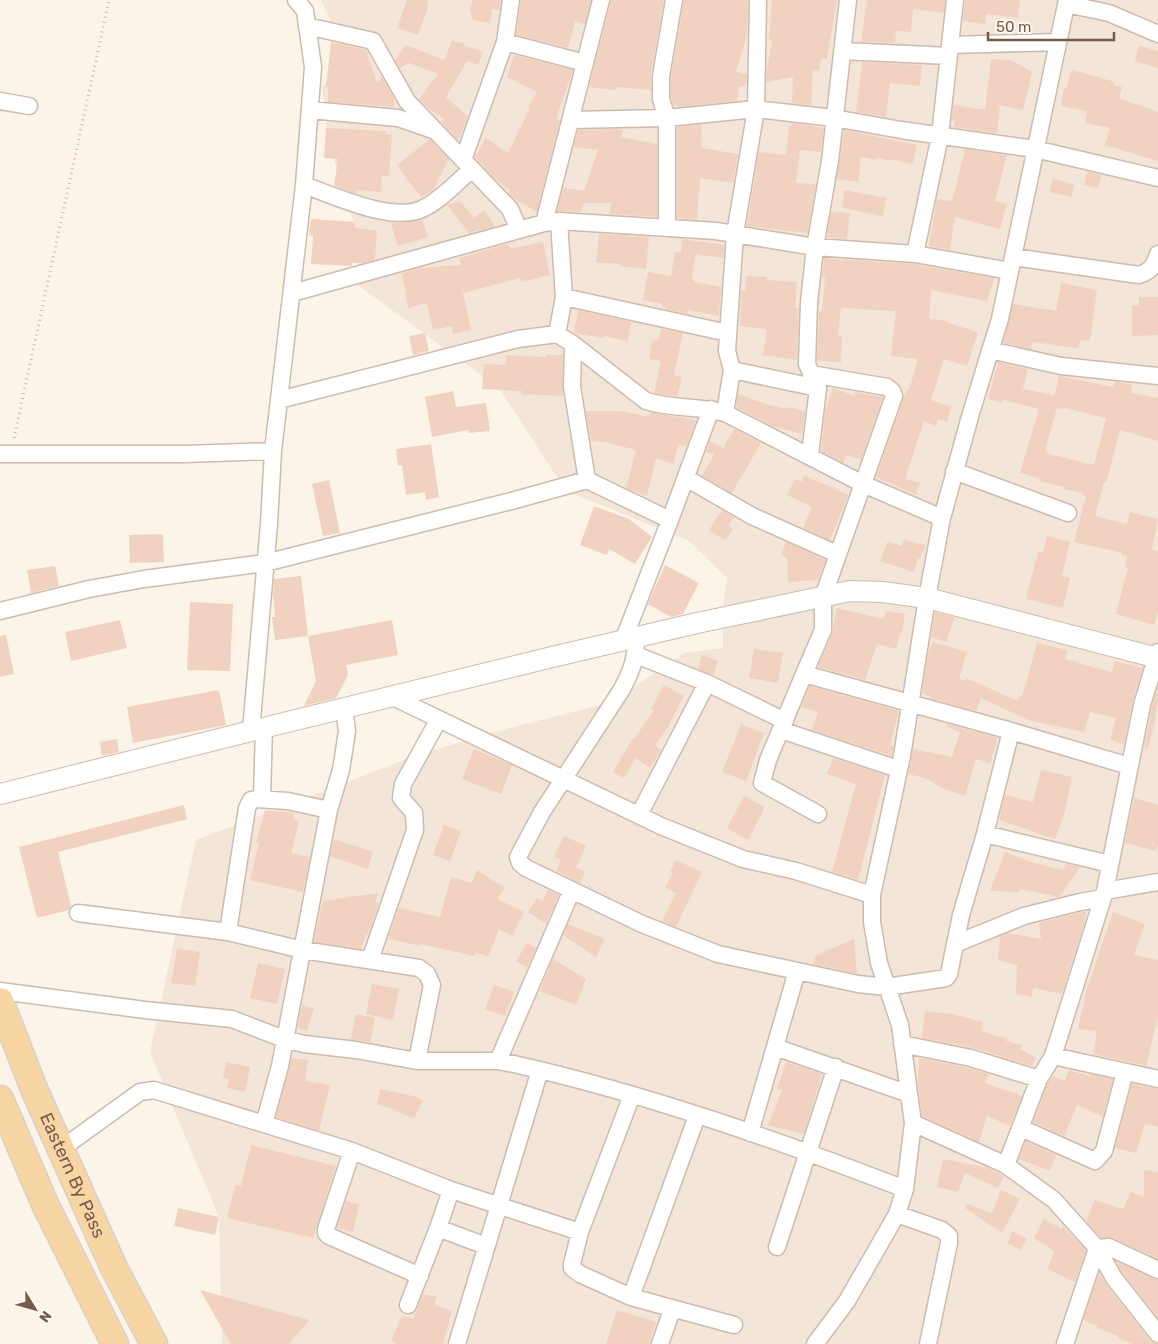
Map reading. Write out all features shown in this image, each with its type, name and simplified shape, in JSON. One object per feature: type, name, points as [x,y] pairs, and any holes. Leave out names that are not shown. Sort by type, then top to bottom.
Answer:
[{"type":"main road","name":"Eastern By Pass","points":[[0,1001],[34,1089],[114,1268],[154,1344]]},
{"type":"main road","name":"Eastern By Pass","points":[[0,1099],[45,1204],[115,1344]]},
{"type":"street","points":[[262,799],[258,729],[265,563],[273,451],[304,185],[313,67],[305,11],[296,0]]},
{"type":"street","points":[[304,185],[382,212],[401,214],[422,209],[440,197],[468,164],[506,42],[511,0]]},
{"type":"street","points":[[557,334],[564,297],[552,222],[571,120],[601,0]]},
{"type":"street","points":[[667,228],[667,118],[661,99],[661,76],[674,0]]},
{"type":"street","points":[[758,0],[756,109],[735,234],[728,333],[727,351],[732,370],[718,411],[686,478],[670,520],[632,645],[632,670],[622,689],[542,812],[518,857],[520,864],[642,924],[718,954],[858,984],[887,987],[946,978],[949,974],[961,915],[985,834],[1011,731]]},
{"type":"street","points":[[810,456],[814,381],[807,364],[809,303],[830,161],[848,0]]},
{"type":"street","points":[[915,254],[940,136],[955,0]]},
{"type":"street","points":[[815,1344],[847,1301],[897,1214],[905,1189],[913,1123],[900,1025],[879,963],[872,922],[872,895],[911,704],[927,598],[942,518],[954,471],[1000,319],[1066,2],[1091,4],[1109,14],[1158,34]]},
{"type":"street","points":[[307,26],[373,41],[407,101],[510,209],[520,230]]},
{"type":"street","points":[[506,42],[585,63]]},
{"type":"street","points":[[842,51],[950,50],[1058,42]]},
{"type":"street","points":[[0,101],[29,106]]},
{"type":"street","points":[[571,120],[667,118],[756,109],[834,118],[940,136],[1035,149],[1158,178]]},
{"type":"street","points":[[310,110],[398,118],[434,130]]},
{"type":"street","points":[[292,292],[552,222],[716,231],[816,247],[915,254],[1139,275],[1153,268],[1158,258]]},
{"type":"street","points":[[564,297],[728,333]]},
{"type":"street","points":[[280,400],[518,339],[557,334],[573,344],[646,401],[661,405],[718,411],[863,484],[942,518]]},
{"type":"street","points":[[573,344],[572,387],[587,480]]},
{"type":"street","points":[[990,350],[1061,366],[1158,376]]},
{"type":"street","points":[[732,370],[814,381],[887,387],[894,396],[823,597],[823,630],[768,760],[762,783],[818,814]]},
{"type":"street","points":[[5,454],[176,454],[273,451]]},
{"type":"street","points":[[954,471],[1068,513]]},
{"type":"street","points":[[686,478],[752,516],[838,554]]},
{"type":"street","points":[[0,611],[126,582],[265,563],[587,480],[670,520]]},
{"type":"street","points":[[1,792],[344,708],[632,645],[850,591],[882,592],[927,598],[1157,656],[1142,705],[1104,895],[1053,1056],[1039,1079],[1006,1165]]},
{"type":"street","points":[[632,645],[708,683],[783,726],[898,769]]},
{"type":"street","points":[[804,674],[1011,731],[1129,766]]},
{"type":"street","points":[[639,815],[708,683]]},
{"type":"street","points":[[393,697],[661,826],[743,859],[796,872],[872,895]]},
{"type":"street","points":[[264,1124],[280,1066],[329,810],[341,770],[347,731],[344,708]]},
{"type":"street","points":[[370,960],[415,830],[414,813],[401,798],[403,784],[439,719]]},
{"type":"street","points":[[228,932],[247,808],[251,800],[288,801],[329,810]]},
{"type":"street","points":[[985,834],[1110,864]]},
{"type":"street","points":[[955,944],[1024,916],[1158,882]]},
{"type":"street","points":[[498,1061],[572,890]]},
{"type":"street","points":[[78,913],[228,932],[303,950],[419,968],[427,974],[432,985],[417,1061]]},
{"type":"street","points":[[750,1133],[797,971]]},
{"type":"street","points":[[0,991],[232,1019],[284,1039],[304,1044],[356,1050],[417,1061],[498,1061],[540,1070],[632,1095],[750,1133],[905,1189]]},
{"type":"street","points":[[902,1044],[971,1058],[1039,1079]]},
{"type":"street","points":[[776,1047],[909,1094]]},
{"type":"street","points":[[1053,1056],[1158,1079]]},
{"type":"street","points":[[777,1247],[836,1067]]},
{"type":"street","points":[[457,1344],[540,1070]]},
{"type":"street","points":[[1020,1128],[1095,1162],[1104,1150],[1125,1072]]},
{"type":"street","points":[[61,1149],[140,1092],[154,1090],[352,1152],[451,1190],[580,1232]]},
{"type":"street","points":[[632,1095],[580,1232],[572,1268],[580,1274],[630,1298],[734,1325]]},
{"type":"street","points":[[630,1298],[697,1116]]},
{"type":"street","points":[[913,1123],[1006,1165],[1054,1200],[1097,1248],[1114,1278],[1158,1334]]},
{"type":"street","points":[[352,1152],[326,1233],[420,1276]]},
{"type":"street","points":[[408,1305],[451,1190]]},
{"type":"street","points":[[897,1214],[942,1230],[949,1236],[928,1344]]},
{"type":"street","points":[[438,1228],[486,1246]]},
{"type":"street","points":[[1097,1248],[1109,1247],[1158,1270]]},
{"type":"street","points":[[1065,1344],[1097,1248]]},
{"type":"street","points":[[660,1344],[672,1310]]},
{"type":"path","points":[[5,454],[109,0]]},
{"type":"shaded area","points":[[321,0],[1158,0],[1158,1344],[222,1344],[219,1217],[150,1052],[196,840],[412,757],[486,734],[612,702],[684,653],[723,648],[723,606],[727,578],[688,540],[566,491],[499,388],[359,286],[355,223],[328,141],[322,87],[349,60]]},
{"type":"building","points":[[407,0],[428,0],[427,10],[418,35],[397,28]]},
{"type":"building","points":[[473,0],[501,0],[499,10],[492,9],[490,23],[473,20],[470,9]]},
{"type":"building","points":[[521,0],[591,0],[585,24],[575,21],[568,48],[516,35]]},
{"type":"building","points":[[611,0],[664,0],[651,74],[651,90],[616,87],[616,90],[589,87]]},
{"type":"building","points":[[684,0],[748,0],[747,35],[736,72],[747,74],[746,85],[739,87],[737,101],[674,106],[671,97],[671,77]]},
{"type":"building","points":[[772,0],[837,0],[827,59],[821,59],[819,71],[813,70],[811,105],[792,103],[793,77],[766,82],[772,40],[769,40]]},
{"type":"building","points":[[867,0],[945,0],[944,13],[913,9],[911,32],[896,31],[895,43],[861,42]]},
{"type":"building","points":[[965,0],[1020,0],[1018,18],[986,14],[985,24],[963,21]]},
{"type":"building","points":[[452,41],[464,43],[464,45],[483,52],[478,65],[467,61],[446,97],[468,117],[458,140],[441,122],[444,119],[429,109],[419,99],[438,74],[409,63],[400,68],[395,60],[406,45],[444,60]]},
{"type":"building","points":[[331,42],[366,50],[377,83],[382,77],[394,98],[394,107],[328,102],[328,87],[326,87]]},
{"type":"building","points":[[1139,46],[1158,51],[1158,68],[1135,61]]},
{"type":"building","points":[[514,55],[573,70],[556,119],[560,120],[537,212],[513,198],[508,193],[510,190],[492,176],[475,157],[486,138],[508,153],[530,108],[528,107],[537,92],[507,77]]},
{"type":"building","points":[[991,59],[1011,60],[1032,72],[1023,110],[1000,105],[997,133],[954,127],[955,121],[952,120],[953,105],[985,110]]},
{"type":"building","points":[[862,62],[922,65],[920,86],[890,83],[886,117],[856,112]]},
{"type":"building","points":[[1073,70],[1115,82],[1114,85],[1122,87],[1119,98],[1158,112],[1158,161],[1105,145],[1110,128],[1085,123],[1087,111],[1061,106],[1064,88],[1066,89],[1070,73]]},
{"type":"building","points":[[792,123],[824,128],[821,152],[800,150],[796,183],[816,184],[807,233],[747,226],[759,152],[786,155],[789,125],[792,125]]},
{"type":"building","points":[[702,124],[701,148],[738,154],[733,183],[700,178],[697,220],[677,218],[677,127]]},
{"type":"building","points":[[326,128],[386,131],[385,134],[392,135],[389,176],[382,176],[381,192],[357,190],[356,194],[334,186],[338,159],[324,158]]},
{"type":"building","points":[[578,130],[623,130],[621,137],[657,144],[657,217],[610,214],[611,203],[584,203],[581,212],[557,211],[563,188],[584,191],[598,150],[574,147]]},
{"type":"building","points":[[844,130],[917,145],[913,164],[891,159],[891,161],[861,157],[858,182],[837,179]]},
{"type":"building","points":[[430,139],[449,159],[433,190],[422,197],[397,165]]},
{"type":"building","points":[[965,149],[1007,155],[995,201],[1007,204],[1000,229],[955,217],[950,250],[929,246],[937,199],[952,201]]},
{"type":"building","points":[[1087,172],[1102,175],[1098,188],[1084,185]]},
{"type":"building","points":[[1053,179],[1074,184],[1072,197],[1050,192]]},
{"type":"building","points":[[844,190],[886,198],[883,216],[842,208]]},
{"type":"building","points":[[460,201],[474,218],[484,210],[495,226],[469,233],[447,205]]},
{"type":"building","points":[[831,212],[850,213],[847,239],[827,238]]},
{"type":"building","points":[[311,219],[355,222],[355,228],[377,231],[375,260],[364,263],[352,263],[352,266],[311,264],[313,236],[309,235]]},
{"type":"building","points":[[422,219],[428,237],[398,246],[391,223],[412,222]]},
{"type":"building","points":[[599,234],[649,237],[646,269],[596,262]]},
{"type":"building","points":[[682,239],[724,245],[723,258],[696,254],[692,279],[694,282],[721,287],[719,316],[688,310],[687,314],[665,309],[665,307],[662,307],[663,304],[643,300],[648,272],[671,276],[675,252],[681,252]]},
{"type":"building","points":[[543,242],[550,275],[521,282],[520,278],[463,293],[471,330],[453,334],[452,326],[433,330],[427,303],[408,308],[402,273],[419,268],[461,265],[459,258],[507,244],[511,249]]},
{"type":"building","points":[[824,258],[914,264],[994,278],[987,301],[931,290],[929,319],[948,321],[948,323],[978,332],[967,366],[944,359],[931,400],[951,407],[947,422],[938,419],[936,426],[924,421],[905,479],[920,483],[916,495],[876,477],[903,395],[905,396],[907,389],[909,390],[918,359],[891,356],[896,311],[841,308],[838,336],[842,336],[841,362],[817,361],[819,311],[822,311],[825,277],[822,277]]},
{"type":"building","points":[[746,276],[767,277],[767,280],[797,282],[795,308],[799,308],[797,360],[763,355],[767,329],[740,326],[741,290],[745,291]]},
{"type":"building","points":[[1061,283],[1097,290],[1090,341],[1080,340],[1078,348],[1032,342],[1031,349],[1003,343],[1013,304],[1056,311]]},
{"type":"building","points":[[1139,297],[1158,297],[1158,335],[1132,336],[1132,305],[1139,305]]},
{"type":"building","points":[[578,310],[631,322],[628,341],[605,336],[604,338],[574,333]]},
{"type":"building","points":[[661,329],[683,333],[674,375],[682,377],[677,397],[654,393],[661,361],[649,359],[652,341],[659,339]]},
{"type":"building","points":[[425,333],[429,351],[413,355],[409,336]]},
{"type":"building","points":[[506,355],[546,357],[546,355],[563,355],[563,396],[521,394],[522,391],[482,389],[484,364],[506,365]]},
{"type":"building","points":[[998,362],[1028,369],[1023,389],[1053,395],[1055,394],[1059,376],[1113,387],[1115,382],[1119,382],[1132,385],[1131,393],[1158,398],[1158,441],[1120,430],[1095,516],[1127,524],[1130,512],[1158,519],[1152,549],[1158,551],[1158,611],[1154,625],[1116,614],[1128,568],[1125,567],[1127,556],[1122,555],[1123,553],[1074,542],[1086,496],[1082,495],[1083,493],[1039,481],[1040,478],[1020,473],[1039,409],[1003,400],[1002,403],[988,399]],"holes":[[[1057,408],[1106,418],[1094,465],[1046,453],[1047,451],[1045,450]]]},
{"type":"building","points":[[833,388],[855,396],[855,392],[883,397],[861,460],[846,455],[843,463],[821,451],[825,411]]},
{"type":"building","points":[[453,391],[456,407],[486,403],[490,431],[469,433],[468,430],[432,437],[425,397]]},
{"type":"building","points":[[738,394],[769,405],[805,411],[802,434],[772,426],[736,407]]},
{"type":"building","points":[[586,411],[620,411],[649,417],[650,412],[696,420],[687,446],[679,444],[673,464],[656,458],[647,496],[626,488],[636,450],[605,442],[591,441]]},
{"type":"building","points":[[734,429],[761,443],[732,493],[702,476],[714,454],[706,452],[710,441],[723,448]]},
{"type":"building","points":[[431,444],[439,497],[426,500],[425,492],[406,495],[402,465],[398,466],[396,449]]},
{"type":"building","points":[[804,475],[848,495],[830,540],[803,528],[812,507],[787,495],[795,479],[802,482]]},
{"type":"building","points":[[329,480],[340,533],[323,536],[312,484]]},
{"type":"building","points":[[594,506],[629,519],[652,537],[635,564],[609,549],[607,555],[580,545]]},
{"type":"building","points":[[722,510],[734,517],[728,526],[733,529],[725,540],[709,530]]},
{"type":"building","points":[[163,534],[164,562],[130,563],[129,535]]},
{"type":"building","points":[[1047,536],[1070,542],[1062,576],[1070,578],[1063,608],[1026,599],[1038,552],[1043,553]]},
{"type":"building","points":[[904,540],[926,545],[920,559],[918,558],[914,572],[880,561],[888,541],[902,546]]},
{"type":"building","points":[[786,542],[826,560],[818,580],[788,582],[787,558],[781,555]]},
{"type":"building","points":[[665,565],[699,583],[683,614],[671,617],[648,604]]},
{"type":"building","points":[[55,566],[59,586],[31,593],[27,570]]},
{"type":"building","points":[[301,576],[308,636],[275,640],[272,617],[275,617],[274,579]]},
{"type":"building","points":[[190,602],[233,604],[230,671],[187,670]]},
{"type":"building","points":[[837,608],[884,619],[886,611],[905,614],[902,634],[900,633],[896,649],[877,644],[865,680],[818,667],[832,634]]},
{"type":"building","points":[[935,612],[955,617],[946,642],[931,637]]},
{"type":"building","points":[[120,620],[127,648],[71,661],[65,632]]},
{"type":"building","points":[[392,620],[398,655],[346,665],[348,675],[336,698],[304,706],[316,681],[308,636]]},
{"type":"building","points":[[6,635],[14,674],[0,677],[0,636]]},
{"type":"building","points":[[933,642],[967,652],[959,679],[965,681],[966,678],[1018,701],[1019,696],[1022,697],[1037,643],[1067,650],[1065,659],[1112,672],[1115,661],[1143,668],[1132,703],[1124,744],[1110,740],[1116,718],[1090,712],[1084,732],[1028,720],[981,698],[976,711],[929,698],[929,696],[922,694],[928,654]]},
{"type":"building","points":[[754,649],[783,653],[778,683],[749,678]]},
{"type":"building","points":[[702,655],[718,661],[713,675],[698,669]]},
{"type":"building","points":[[664,685],[684,696],[668,727],[655,745],[661,750],[650,768],[636,758],[624,778],[613,772],[633,738],[654,710],[651,708]]},
{"type":"building","points":[[810,686],[899,711],[890,745],[894,746],[892,756],[812,730],[818,712],[801,707]]},
{"type":"building","points":[[1158,687],[1156,717],[1148,749],[1144,748]]},
{"type":"building","points":[[219,690],[226,725],[133,743],[127,707]]},
{"type":"building","points":[[741,724],[764,733],[746,781],[722,772]]},
{"type":"building","points":[[947,724],[998,738],[990,763],[976,759],[965,796],[944,789],[925,778],[908,774],[913,749],[952,757],[960,732],[946,726]]},
{"type":"building","points":[[117,739],[119,752],[102,756],[100,742]]},
{"type":"building","points":[[474,749],[512,765],[501,794],[462,779]]},
{"type":"building","points":[[833,758],[885,775],[858,880],[832,872],[856,784],[827,774]]},
{"type":"building","points":[[1041,770],[1072,777],[1064,815],[1055,839],[999,820],[1005,795],[1033,802]]},
{"type":"building","points":[[744,796],[765,807],[748,840],[727,828]]},
{"type":"building","points":[[1134,798],[1158,805],[1158,844],[1156,851],[1125,843]]},
{"type":"building","points":[[184,805],[187,819],[58,852],[71,906],[69,910],[37,918],[19,847]]},
{"type":"building","points":[[265,810],[294,813],[293,819],[299,821],[291,853],[310,857],[303,892],[250,880],[259,843],[256,843]]},
{"type":"building","points":[[444,825],[461,831],[450,861],[433,855]]},
{"type":"building","points":[[564,836],[586,846],[576,868],[585,872],[580,883],[556,871],[561,860],[554,857]]},
{"type":"building","points":[[334,839],[373,852],[368,869],[330,856]]},
{"type":"building","points":[[1005,852],[1031,862],[1063,870],[1067,864],[1080,867],[1059,897],[1020,889],[1018,893],[990,890]]},
{"type":"building","points":[[676,860],[702,872],[676,927],[662,921],[676,893],[665,888],[673,873],[670,872]]},
{"type":"building","points":[[477,870],[505,888],[497,899],[524,912],[512,936],[499,929],[488,957],[476,952],[474,956],[388,939],[399,908],[440,917],[451,877],[472,883]]},
{"type":"building","points":[[548,890],[559,895],[546,924],[528,912],[537,898],[542,901]]},
{"type":"building","points":[[378,893],[375,903],[379,903],[361,949],[314,942],[323,901]]},
{"type":"building","points":[[1086,911],[1085,922],[1062,994],[1033,988],[1032,997],[1016,994],[1017,965],[998,960],[1000,937],[1008,933],[1041,939],[1039,923]]},
{"type":"building","points":[[1113,912],[1145,924],[1134,955],[1158,960],[1158,1016],[1146,1066],[1093,1054],[1097,1031],[1078,1029],[1084,998]]},
{"type":"building","points":[[568,924],[605,939],[596,957],[563,935]]},
{"type":"building","points":[[854,939],[857,974],[813,964],[815,956]]},
{"type":"building","points":[[527,943],[536,948],[527,968],[516,961]]},
{"type":"building","points":[[177,949],[200,952],[195,986],[171,983]]},
{"type":"building","points":[[553,959],[586,979],[576,1005],[540,991]]},
{"type":"building","points":[[258,963],[285,969],[277,1004],[250,998]]},
{"type":"building","points":[[372,984],[399,989],[393,1020],[366,1014]]},
{"type":"building","points":[[494,985],[514,992],[505,1016],[485,1009]]},
{"type":"building","points":[[302,1005],[314,1008],[307,1031],[298,1028]]},
{"type":"building","points":[[925,1011],[952,1014],[983,1022],[981,1031],[1022,1045],[1020,1049],[1036,1058],[1032,1066],[974,1048],[922,1038]]},
{"type":"building","points":[[356,1014],[375,1018],[370,1042],[351,1039]]},
{"type":"building","points":[[292,1058],[308,1060],[305,1081],[330,1085],[319,1131],[276,1117]]},
{"type":"building","points":[[919,1058],[989,1074],[985,1083],[1022,1096],[1010,1126],[987,1116],[979,1142],[922,1116],[918,1081]]},
{"type":"building","points":[[226,1062],[250,1067],[245,1092],[227,1088],[229,1079],[223,1078]]},
{"type":"building","points":[[786,1062],[822,1074],[804,1134],[768,1125],[782,1090],[777,1089]]},
{"type":"building","points":[[1069,1070],[1089,1076],[1089,1074],[1113,1079],[1103,1117],[1077,1105],[1064,1136],[1033,1122],[1048,1083],[1053,1076],[1065,1081]]},
{"type":"building","points":[[1132,1084],[1158,1089],[1158,1127],[1145,1124],[1136,1153],[1115,1148]]},
{"type":"building","points":[[380,1089],[423,1100],[414,1119],[391,1108],[377,1105]]},
{"type":"building","points":[[1026,1141],[1056,1155],[1050,1171],[1019,1159]]},
{"type":"building","points":[[251,1145],[336,1166],[313,1238],[227,1218],[235,1185],[241,1186]]},
{"type":"building","points":[[943,1159],[989,1168],[1004,1176],[998,1188],[965,1173],[958,1192],[937,1187]]},
{"type":"building","points":[[1144,1170],[1158,1172],[1158,1259],[1113,1238],[1101,1238],[1086,1220],[1095,1200],[1123,1209],[1131,1192],[1144,1197]]},
{"type":"building","points":[[1001,1190],[1020,1199],[1002,1233],[965,1208],[967,1204],[992,1213]]},
{"type":"building","points":[[346,1201],[359,1204],[353,1232],[337,1228]]},
{"type":"building","points":[[178,1208],[219,1217],[215,1235],[174,1226]]},
{"type":"building","points":[[1044,1219],[1062,1229],[1063,1226],[1086,1250],[1075,1282],[1048,1269],[1054,1251],[1034,1238]]},
{"type":"building","points":[[1012,1231],[1027,1239],[1020,1250],[1008,1243]]},
{"type":"building","points":[[1116,1261],[1158,1280],[1158,1318],[1122,1272]]},
{"type":"building","points":[[1099,1272],[1106,1284],[1150,1340],[1158,1344],[1133,1344],[1096,1328],[1098,1326],[1083,1320]]},
{"type":"building","points":[[200,1290],[309,1320],[289,1344],[231,1344]]},
{"type":"building","points":[[423,1294],[437,1297],[434,1305],[452,1311],[443,1344],[398,1344],[391,1341],[402,1316],[413,1319]]},
{"type":"building","points":[[617,1310],[656,1322],[649,1344],[606,1344]]}]
